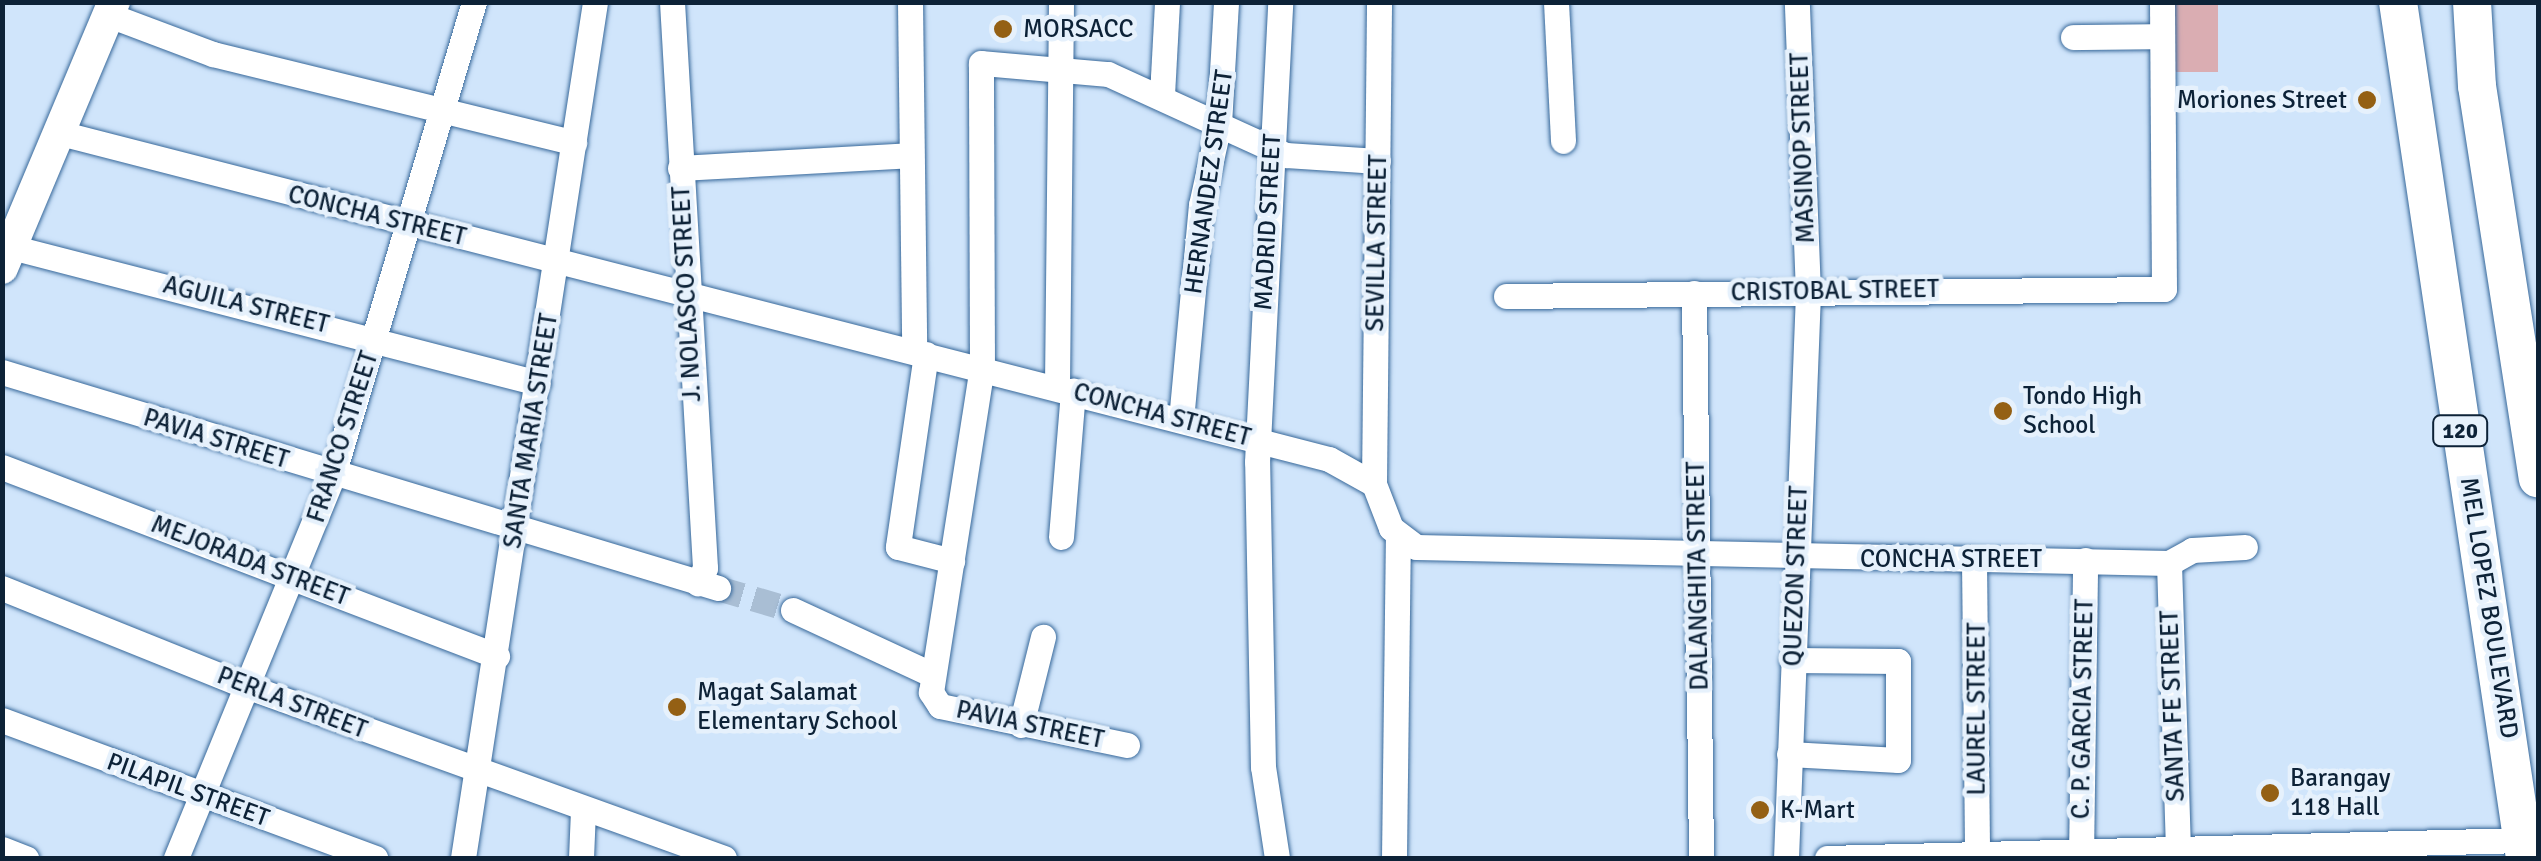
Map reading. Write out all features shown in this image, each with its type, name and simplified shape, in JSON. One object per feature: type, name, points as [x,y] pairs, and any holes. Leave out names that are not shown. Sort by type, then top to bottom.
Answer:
[{"type":"highway","name":"MEL LOPEZ BOULEVARD","points":[[2398,2],[2524,849]]},
{"type":"highway","points":[[2472,2],[2477,86],[2538,478]]},
{"type":"main road","points":[[7,258],[112,8]]},
{"type":"street","name":"FRANCO STREET","points":[[176,858],[333,476],[446,110],[474,2]]},
{"type":"street","name":"SANTA MARIA STREET","points":[[463,858],[595,2]]},
{"type":"street","name":"J. NOLASCO STREET","points":[[672,2],[686,296],[708,586]]},
{"type":"street","points":[[910,2],[909,155],[920,353],[898,547],[952,560]]},
{"type":"street","points":[[1061,2],[1065,388],[1061,537]]},
{"type":"street","points":[[1162,95],[1168,2]]},
{"type":"street","name":"HERNANDEZ STREET","points":[[1181,420],[1200,205],[1219,124],[1226,2]]},
{"type":"street","name":"MADRID STREET","points":[[1277,858],[1263,767],[1259,441],[1280,2]]},
{"type":"street","name":"SEVILLA STREET","points":[[1374,484],[1379,2]]},
{"type":"street","points":[[1556,2],[1563,141]]},
{"type":"street","name":"MASINOP STREET","points":[[1797,2],[1808,293]]},
{"type":"street","points":[[2073,37],[2162,36],[2162,2]]},
{"type":"street","points":[[112,8],[213,54],[574,143]]},
{"type":"street","name":"CRISTOBAL STREET","points":[[1506,296],[2164,289],[2162,36]]},
{"type":"street","points":[[930,673],[982,367],[981,62],[1060,65],[1108,74],[1162,95],[1286,155],[1378,161]]},
{"type":"street","name":"CONCHA STREET","points":[[60,133],[410,226],[1065,388],[1329,459],[1374,484]]},
{"type":"street","points":[[680,168],[909,155]]},
{"type":"street","name":"AGUILA STREET","points":[[7,258],[376,337],[538,383]]},
{"type":"street","name":"DALANGHITA STREET","points":[[1694,293],[1701,858]]},
{"type":"street","name":"QUEZON STREET","points":[[1786,858],[1808,293]]},
{"type":"street","name":"PAVIA STREET","points":[[2,372],[333,476],[708,586]]},
{"type":"street","name":"MEJORADA STREET","points":[[2,467],[497,656]]},
{"type":"street","points":[[1374,484],[1398,540],[1394,858]]},
{"type":"street","name":"CONCHA STREET","points":[[1398,540],[1469,552],[2169,562],[2192,550],[2246,547]]},
{"type":"street","name":"LAUREL STREET","points":[[1974,560],[1977,856]]},
{"type":"street","name":"C. P. GARCIA STREET","points":[[2081,855],[2085,560]]},
{"type":"street","name":"SANTA FE STREET","points":[[2169,562],[2178,849]]},
{"type":"street","name":"PERLA STREET","points":[[2,588],[246,686],[714,857]]},
{"type":"street","name":"PAVIA STREET","points":[[793,610],[930,673],[940,706],[1127,745]]},
{"type":"street","points":[[1021,725],[1043,638]]},
{"type":"street","points":[[1790,754],[1898,760],[1898,661],[1792,660]]},
{"type":"street","name":"PILAPIL STREET","points":[[2,720],[375,858]]},
{"type":"street","points":[[581,858],[584,811]]},
{"type":"street","points":[[1827,858],[2081,855],[2178,849],[2269,853],[2524,849]]},
{"type":"street","points":[[2,850],[26,858]]},
{"type":"shaded area","points":[[2175,3],[2218,3],[2218,72],[2175,72]]},
{"type":"tunnel","points":[[718,588],[793,610]]},
{"type":"place","name":"MORSACC","points":[[1003,29]]},
{"type":"place","name":"Moriones Street","points":[[2367,100]]},
{"type":"place","name":"Tondo High School","points":[[2003,411]]},
{"type":"place","name":"Magat Salamat Elementary School","points":[[677,707]]},
{"type":"place","name":"Barangay 118 Hall","points":[[2270,793]]},
{"type":"place","name":"K-Mart","points":[[1760,810]]}]
